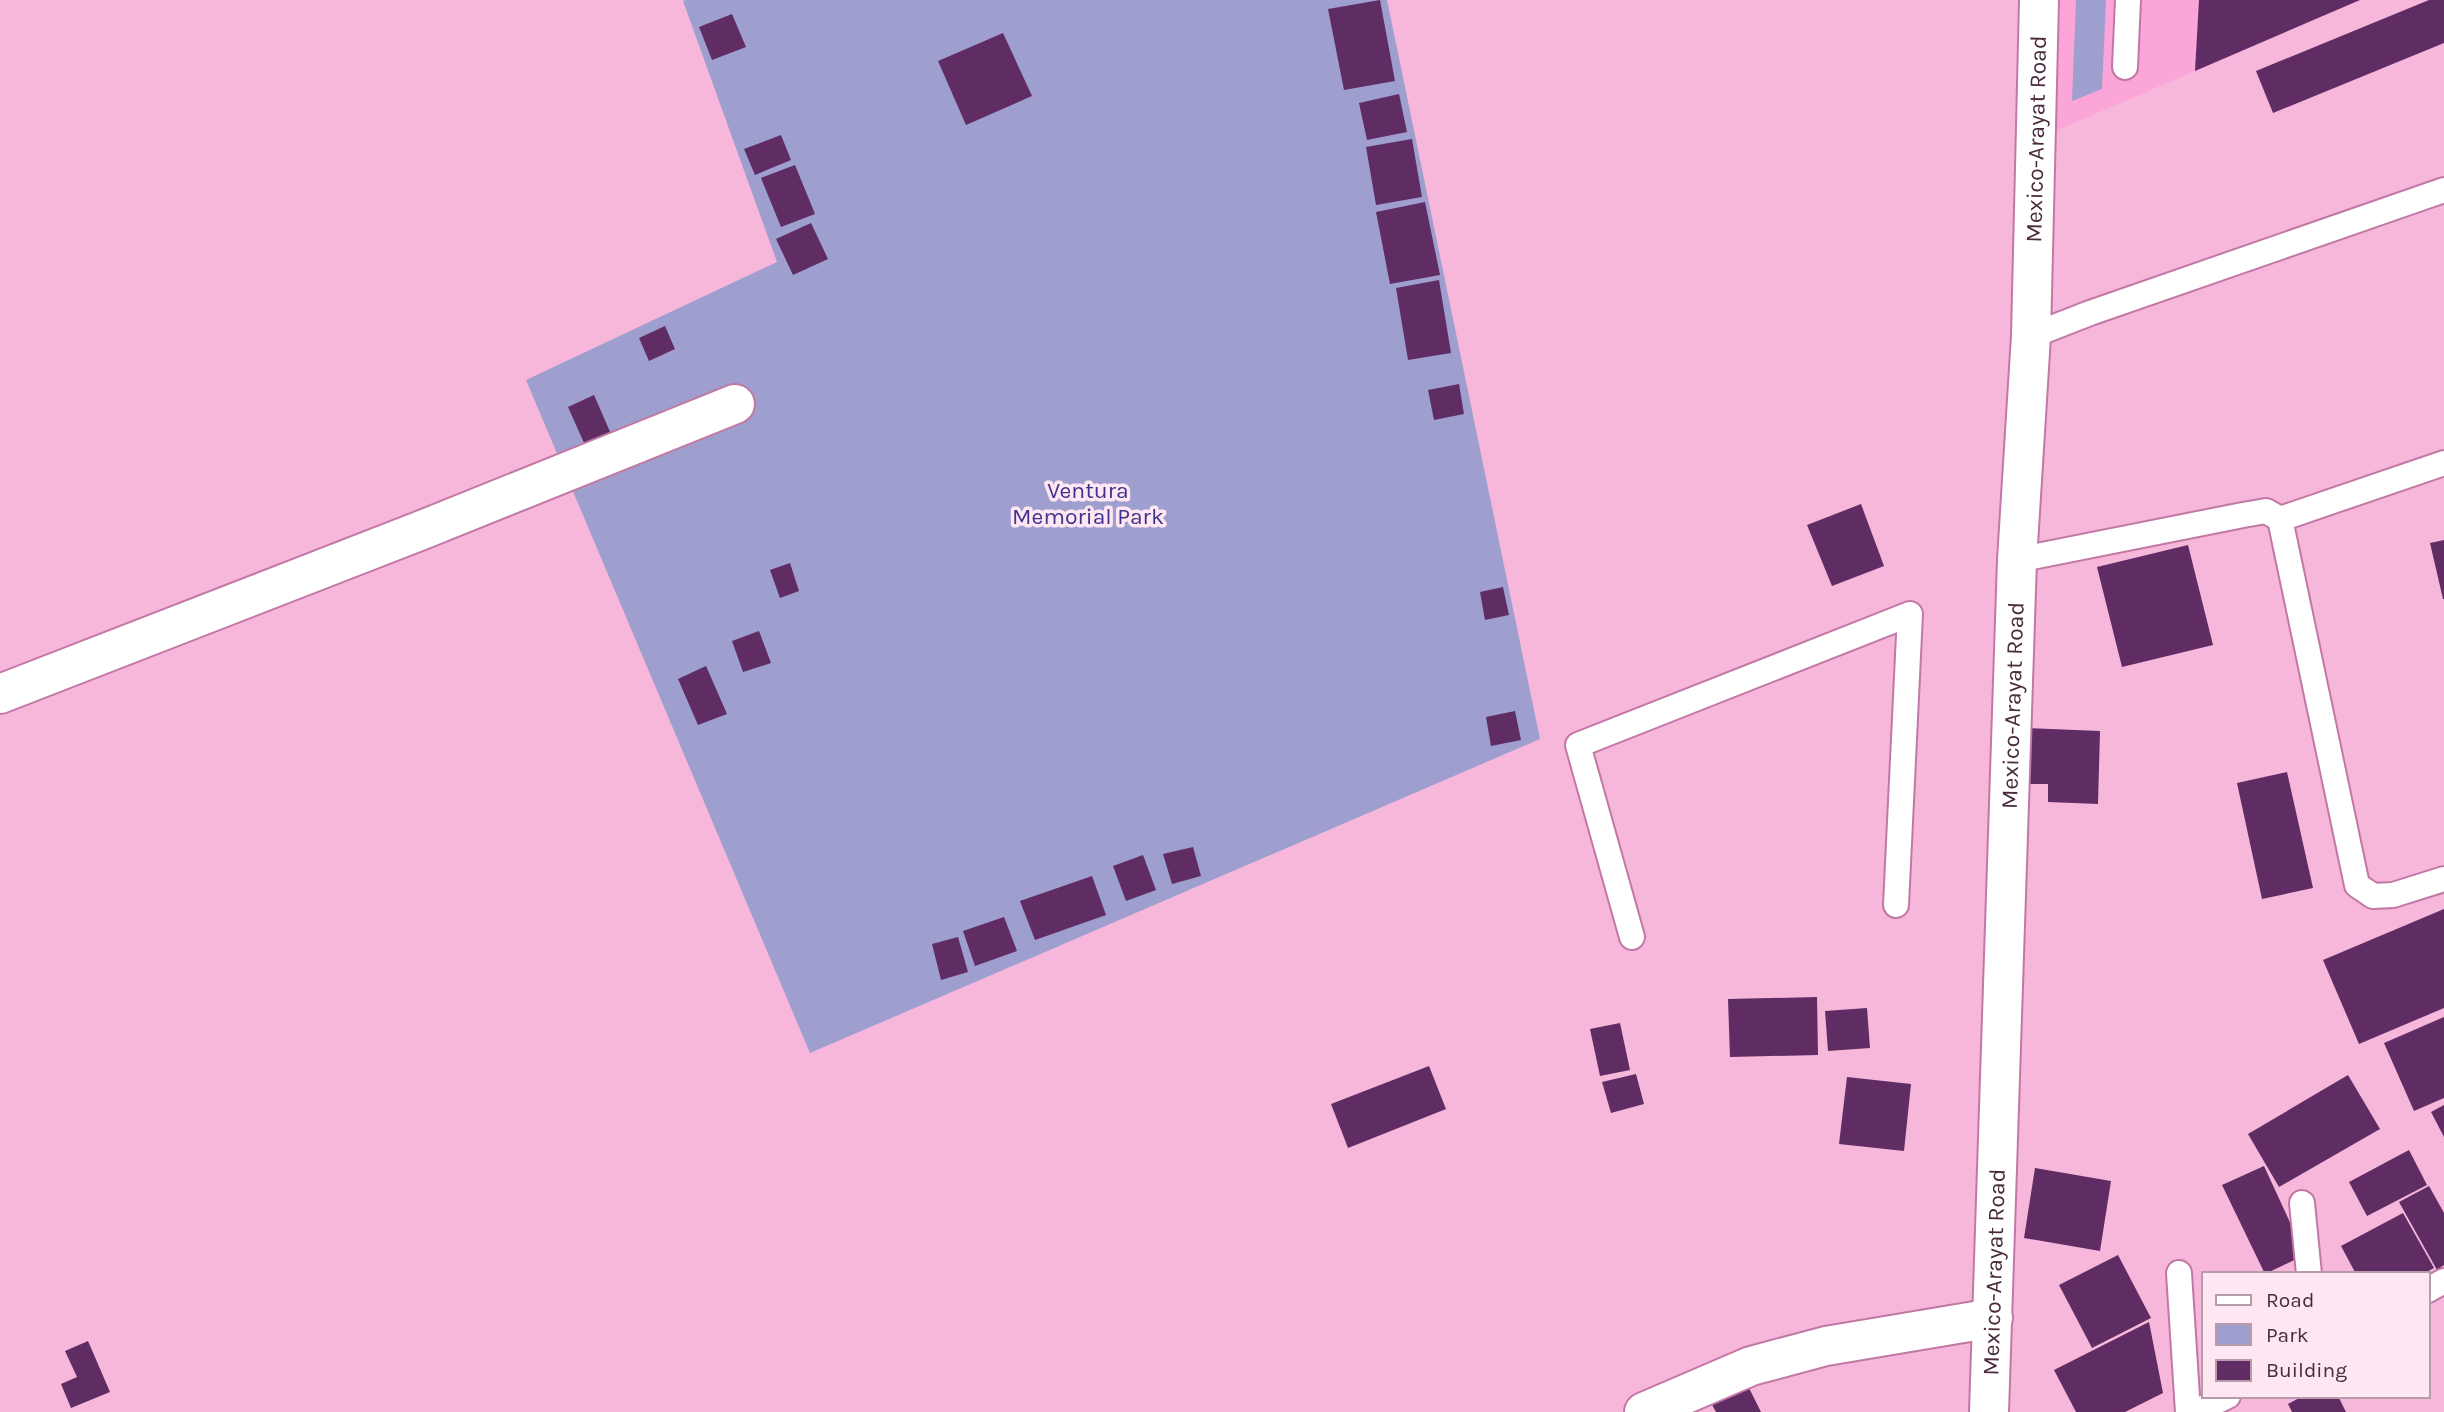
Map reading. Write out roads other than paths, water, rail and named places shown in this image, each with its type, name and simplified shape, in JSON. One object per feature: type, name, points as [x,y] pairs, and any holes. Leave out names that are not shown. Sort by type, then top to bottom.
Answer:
[{"type":"main road","name":"Mexico-Arayat Road","points":[[1989,1412],[2017,560],[2031,336],[2039,0]]},
{"type":"main road","points":[[0,694],[422,530],[735,404]]},
{"type":"main road","points":[[1644,1412],[1751,1366],[1776,1359],[1826,1346],[1993,1318]]},
{"type":"lane","points":[[2125,67],[2129,0]]},
{"type":"lane","points":[[2031,336],[2444,190]]},
{"type":"lane","points":[[2280,519],[2444,463]]},
{"type":"lane","points":[[2017,560],[2266,511],[2280,519],[2357,885],[2373,896],[2393,895],[2444,879]]},
{"type":"lane","points":[[1632,937],[1578,745],[1910,614],[1896,905]]},
{"type":"lane","points":[[2302,1203],[2309,1272]]},
{"type":"lane","points":[[2179,1273],[2188,1412]]},
{"type":"lane","points":[[2195,1412],[2224,1398]]},
{"type":"park label","name":"Ventura Memorial Park","points":[[1088,503]]}]
